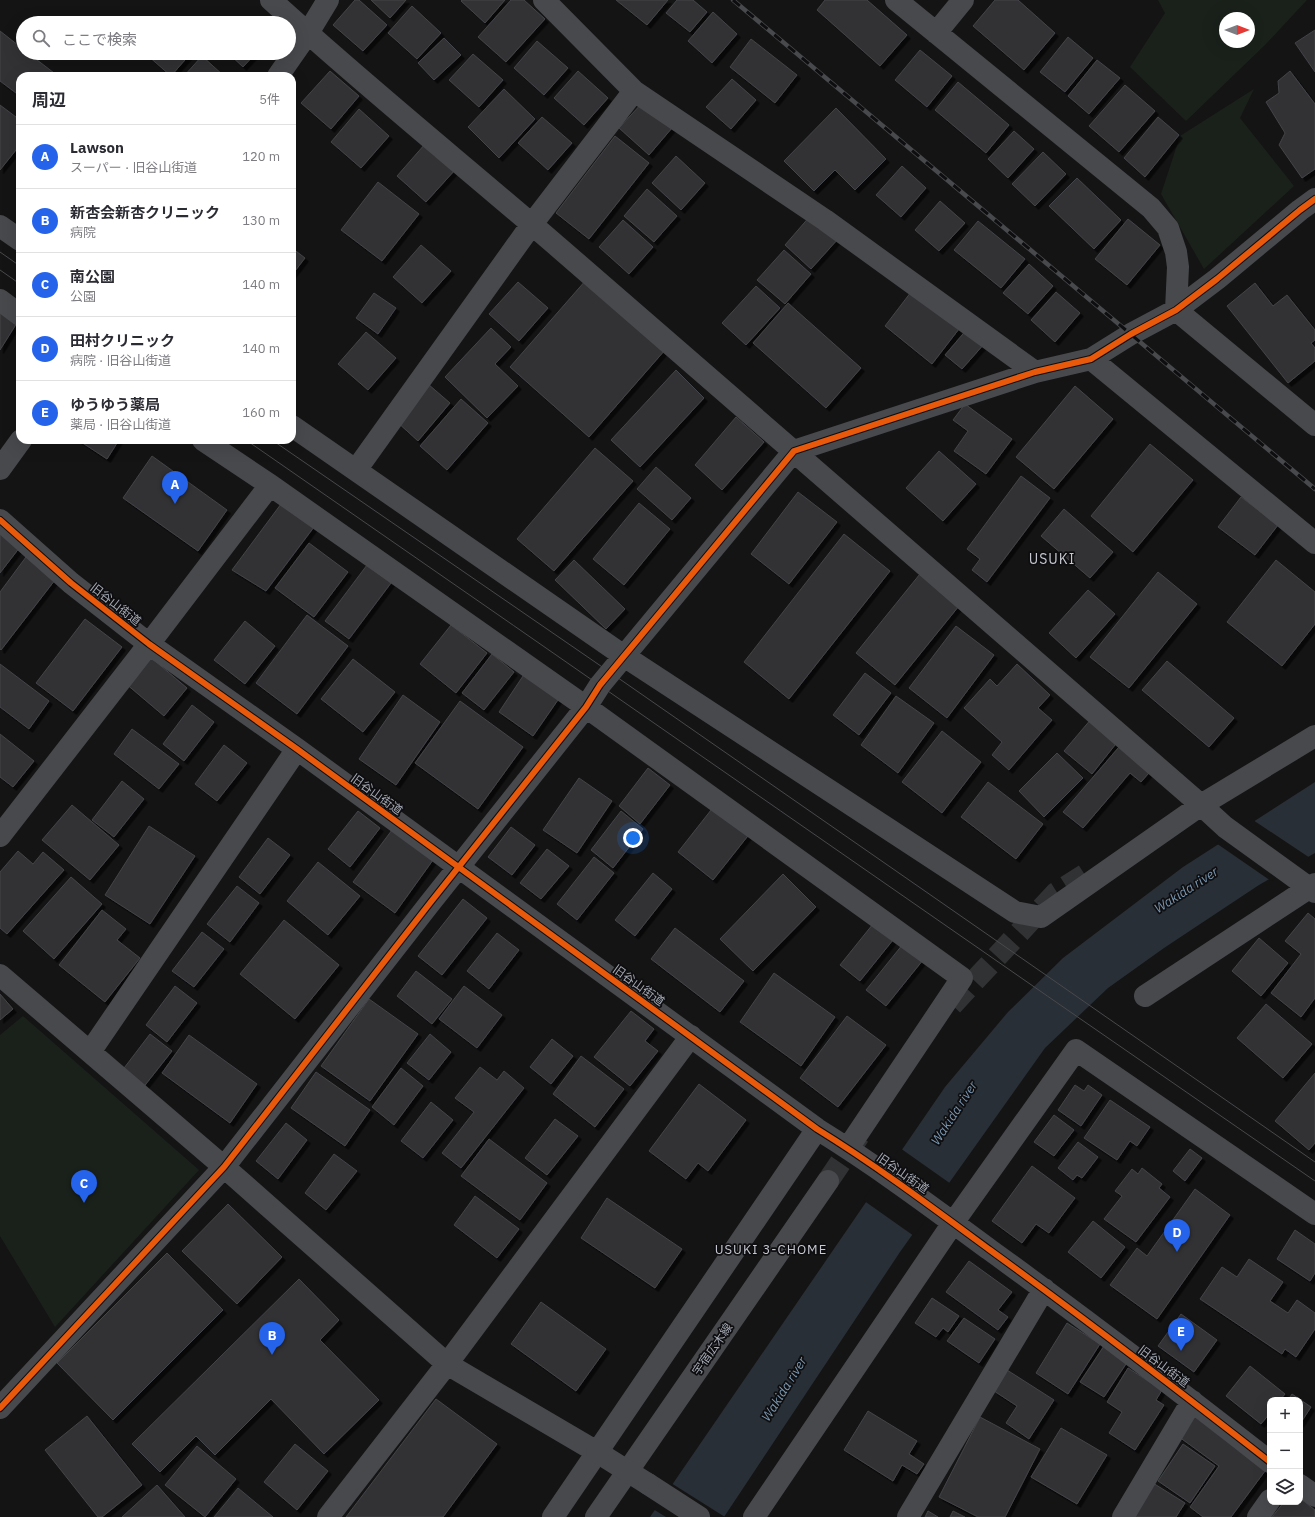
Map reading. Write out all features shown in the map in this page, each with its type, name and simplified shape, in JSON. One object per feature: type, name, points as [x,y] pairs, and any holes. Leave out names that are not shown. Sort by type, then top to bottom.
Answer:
[{"type":"street","points":[[271,0],[289,16]]},
{"type":"street","points":[[296,50],[328,0]]},
{"type":"street","points":[[544,0],[634,91],[824,220],[1035,372]]},
{"type":"street","points":[[896,0],[1151,208],[1168,228],[1176,252],[1178,267],[1176,310]]},
{"type":"street","points":[[936,33],[963,0]]},
{"type":"street","points":[[296,22],[532,224],[1225,827],[1313,888],[1145,996]]},
{"type":"street","points":[[281,72],[289,60]]},
{"type":"street","points":[[356,470],[532,224],[634,91]]},
{"type":"street","points":[[0,1408],[224,1167],[586,707],[600,685],[794,451],[1035,372],[1091,359],[1131,334],[1176,310],[1217,279],[1315,199]]},
{"type":"street","points":[[0,226],[16,237]]},
{"type":"street","points":[[0,300],[16,312]]},
{"type":"street","points":[[1176,310],[1315,424]]},
{"type":"street","points":[[1091,359],[1315,543]]},
{"type":"street","points":[[296,429],[624,656],[1015,912],[1041,917],[1201,805],[1315,736]]},
{"type":"street","points":[[0,469],[18,444]]},
{"type":"street","points":[[209,444],[270,485],[586,707],[962,978],[848,1148]]},
{"type":"street","points":[[0,836],[270,485]]},
{"type":"street","name":"旧谷山街道","points":[[0,520],[71,583],[149,644],[297,749],[458,868],[692,1036],[817,1129],[848,1148],[945,1217],[1192,1401],[1267,1460]]},
{"type":"street","points":[[90,1052],[297,749]]},
{"type":"street","points":[[0,975],[224,1167],[447,1364],[597,1452],[699,1517]]},
{"type":"street","points":[[328,1517],[447,1364],[692,1036]]},
{"type":"street","points":[[754,1517],[945,1217],[1076,1050],[1315,1214]]},
{"type":"street","points":[[553,1517],[817,1129]]},
{"type":"street","name":"宇宿広木線","points":[[596,1517],[828,1181]]},
{"type":"street","points":[[908,1517],[1044,1290]]},
{"type":"street","points":[[1123,1517],[1192,1401]]},
{"type":"street","points":[[1303,1487],[1315,1496]]},
{"type":"street","points":[[1258,1517],[1267,1504]]},
{"type":"shaded area","points":[[1158,0],[1307,0],[1265,45],[1186,121],[1130,67],[1165,13]]},
{"type":"shaded area","points":[[1254,89],[1240,118],[1294,186],[1204,269],[1161,194],[1180,136]]},
{"type":"shaded area","points":[[23,1016],[199,1170],[55,1327],[0,1236],[0,1035]]},
{"type":"water","name":"Wakida river","points":[[1315,782],[1315,853],[1259,885],[1164,948],[1108,988],[1045,1048],[900,1252],[724,1517],[650,1517],[945,1087],[1008,1012],[1063,958],[1183,867]]},
{"type":"pier","points":[[1253,820],[1310,858],[1271,881],[1216,843]]},
{"type":"pier","points":[[900,1148],[951,1184],[914,1236],[863,1200]]},
{"type":"pier","points":[[671,1483],[725,1517],[666,1517],[653,1509]]},
{"type":"building","points":[[355,0],[359,0],[387,25],[363,51],[333,25]]},
{"type":"building","points":[[371,0],[406,0],[390,18]]},
{"type":"building","points":[[505,0],[485,23],[461,1]]},
{"type":"building","points":[[511,0],[524,0],[545,19],[506,62],[478,37]]},
{"type":"building","points":[[616,0],[668,0],[647,25]]},
{"type":"building","points":[[677,0],[693,0],[707,12],[690,32],[666,13]]},
{"type":"building","points":[[825,0],[867,0],[907,35],[880,66],[817,10]]},
{"type":"building","points":[[995,0],[1018,0],[1055,33],[1024,70],[973,26]]},
{"type":"building","points":[[412,6],[441,33],[417,59],[388,33]]},
{"type":"building","points":[[713,12],[737,34],[712,63],[688,41]]},
{"type":"building","points":[[1315,30],[1315,72],[1295,43]]},
{"type":"building","points":[[0,31],[16,44],[16,60],[37,60],[53,72],[16,72],[16,93],[0,81]]},
{"type":"building","points":[[1068,37],[1093,58],[1065,92],[1040,72]]},
{"type":"building","points":[[444,38],[461,55],[434,80],[418,63]]},
{"type":"building","points":[[751,39],[797,75],[775,103],[730,67]]},
{"type":"building","points":[[537,41],[568,68],[544,95],[514,68]]},
{"type":"building","points":[[920,50],[952,76],[927,107],[895,80]]},
{"type":"building","points":[[473,54],[503,80],[479,107],[449,80]]},
{"type":"building","points":[[153,60],[185,60],[174,72],[166,72]]},
{"type":"building","points":[[198,60],[206,60],[220,72],[188,72]]},
{"type":"building","points":[[236,60],[250,60],[243,67]]},
{"type":"building","points":[[1097,60],[1120,78],[1089,114],[1068,96]]},
{"type":"building","points":[[330,71],[359,96],[331,129],[301,103]]},
{"type":"building","points":[[578,71],[608,98],[584,125],[554,98]]},
{"type":"building","points":[[1290,71],[1315,104],[1315,169],[1302,178],[1279,145],[1285,133],[1266,102],[1279,93],[1278,81]]},
{"type":"building","points":[[732,79],[756,100],[731,129],[706,107]]},
{"type":"building","points":[[958,82],[1009,125],[986,153],[935,110]]},
{"type":"building","points":[[1125,85],[1155,111],[1119,152],[1089,126]]},
{"type":"building","points":[[504,89],[535,119],[499,158],[468,127]]},
{"type":"building","points":[[643,102],[672,128],[649,155],[619,128]]},
{"type":"building","points":[[0,105],[16,117],[16,150],[0,170]]},
{"type":"building","points":[[836,108],[886,159],[855,190],[835,170],[814,191],[784,161]]},
{"type":"building","points":[[359,109],[389,136],[361,168],[331,142]]},
{"type":"building","points":[[542,117],[572,143],[548,170],[518,143]]},
{"type":"building","points":[[1158,117],[1179,135],[1145,177],[1124,158]]},
{"type":"building","points":[[1014,131],[1034,149],[1008,178],[988,159]]},
{"type":"building","points":[[615,136],[649,163],[589,239],[556,213]]},
{"type":"building","points":[[425,144],[455,170],[426,202],[397,176]]},
{"type":"building","points":[[1043,152],[1066,174],[1035,206],[1012,184]]},
{"type":"building","points":[[676,156],[705,183],[681,210],[652,183]]},
{"type":"building","points":[[902,166],[926,188],[901,217],[876,195]]},
{"type":"building","points":[[1077,178],[1121,220],[1094,249],[1049,206]]},
{"type":"building","points":[[378,182],[419,214],[382,261],[341,230]]},
{"type":"building","points":[[647,189],[677,216],[654,242],[624,216]]},
{"type":"building","points":[[940,201],[965,223],[939,251],[915,230]]},
{"type":"building","points":[[811,215],[838,239],[811,269],[785,245]]},
{"type":"building","points":[[1128,219],[1160,245],[1127,285],[1095,259]]},
{"type":"building","points":[[623,220],[653,247],[629,274],[599,247]]},
{"type":"building","points":[[978,221],[1025,259],[1001,288],[954,250]]},
{"type":"building","points":[[421,245],[451,271],[422,303],[393,277]]},
{"type":"building","points":[[784,250],[811,274],[785,304],[757,280]]},
{"type":"building","points":[[296,251],[305,258],[296,270]]},
{"type":"building","points":[[1029,264],[1053,286],[1028,314],[1003,293]]},
{"type":"building","points":[[586,280],[665,350],[589,437],[510,367]]},
{"type":"building","points":[[518,282],[548,308],[519,341],[489,314]]},
{"type":"building","points":[[1255,283],[1273,306],[1287,295],[1315,330],[1315,340],[1311,343],[1315,348],[1315,361],[1288,383],[1227,306]]},
{"type":"building","points":[[756,286],[780,308],[746,345],[722,323]]},
{"type":"building","points":[[911,292],[959,329],[932,364],[885,326]]},
{"type":"building","points":[[1056,292],[1080,313],[1055,342],[1031,320]]},
{"type":"building","points":[[374,293],[396,308],[378,334],[356,318]]},
{"type":"building","points":[[788,303],[861,368],[826,408],[753,343]]},
{"type":"building","points":[[0,305],[16,315],[16,324],[0,350]]},
{"type":"building","points":[[491,328],[511,347],[495,364],[518,386],[487,418],[445,377]]},
{"type":"building","points":[[968,328],[985,343],[962,369],[945,355]]},
{"type":"building","points":[[366,332],[396,358],[368,390],[338,364]]},
{"type":"building","points":[[676,370],[704,398],[640,467],[611,440]]},
{"type":"building","points":[[428,384],[450,403],[418,441],[396,421]]},
{"type":"building","points":[[1075,386],[1113,419],[1054,489],[1016,457]]},
{"type":"building","points":[[461,399],[488,423],[447,470],[420,446]]},
{"type":"building","points":[[965,404],[1012,439],[986,474],[954,451],[968,431],[953,420]]},
{"type":"building","points":[[736,417],[764,442],[722,490],[695,465]]},
{"type":"building","points":[[84,444],[116,444],[107,459]]},
{"type":"building","points":[[1150,444],[1193,480],[1133,552],[1091,516]]},
{"type":"building","points":[[595,448],[633,481],[554,571],[517,539]]},
{"type":"building","points":[[939,451],[976,484],[943,521],[906,488]]},
{"type":"building","points":[[152,456],[227,510],[198,551],[123,498]]},
{"type":"building","points":[[656,467],[691,498],[672,520],[637,489]]},
{"type":"building","points":[[1021,476],[1050,498],[987,582],[972,570],[980,559],[967,549]]},
{"type":"building","points":[[798,492],[837,522],[789,584],[751,554]]},
{"type":"building","points":[[1241,497],[1278,525],[1255,555],[1218,527]]},
{"type":"building","points":[[639,503],[670,529],[624,585],[593,559]]},
{"type":"building","points":[[281,504],[314,527],[266,591],[232,570]]},
{"type":"building","points":[[1064,509],[1113,552],[1090,578],[1041,536]]},
{"type":"building","points":[[0,531],[20,547],[0,573]]},
{"type":"building","points":[[844,534],[890,571],[789,699],[744,662]]},
{"type":"building","points":[[309,543],[348,572],[314,617],[275,588]]},
{"type":"building","points":[[26,557],[55,580],[1,650],[0,592]]},
{"type":"building","points":[[574,560],[625,609],[606,629],[555,580]]},
{"type":"building","points":[[1276,560],[1315,592],[1315,624],[1282,666],[1227,622]]},
{"type":"building","points":[[367,565],[391,583],[349,639],[325,621]]},
{"type":"building","points":[[924,569],[963,601],[895,685],[856,653]]},
{"type":"building","points":[[1158,572],[1197,604],[1129,688],[1090,657]]},
{"type":"building","points":[[1088,590],[1115,614],[1076,658],[1049,633]]},
{"type":"building","points":[[307,615],[348,646],[297,714],[256,683]]},
{"type":"building","points":[[85,619],[122,647],[73,711],[36,683]]},
{"type":"building","points":[[245,621],[275,646],[245,684],[214,660]]},
{"type":"building","points":[[451,625],[487,653],[456,693],[420,664]]},
{"type":"building","points":[[956,626],[994,655],[947,718],[909,688]]},
{"type":"building","points":[[492,654],[514,672],[484,710],[462,693]]},
{"type":"building","points":[[148,655],[187,688],[164,716],[125,683]]},
{"type":"building","points":[[353,659],[395,692],[363,732],[321,699]]},
{"type":"building","points":[[1167,661],[1234,718],[1209,747],[1142,690]]},
{"type":"building","points":[[0,664],[49,701],[29,729],[0,707]]},
{"type":"building","points":[[1017,664],[1050,695],[1038,708],[1052,720],[1009,770],[992,755],[1002,742],[964,708],[990,679],[997,686]]},
{"type":"building","points":[[525,673],[560,697],[533,736],[499,712]]},
{"type":"building","points":[[865,673],[891,693],[859,735],[833,715]]},
{"type":"building","points":[[403,695],[440,722],[396,785],[359,759]]},
{"type":"building","points":[[896,696],[934,723],[898,773],[861,745]]},
{"type":"building","points":[[460,701],[523,747],[478,809],[415,763]]},
{"type":"building","points":[[192,705],[214,722],[184,761],[163,744]]},
{"type":"building","points":[[1092,718],[1119,740],[1092,774],[1064,751]]},
{"type":"building","points":[[132,729],[179,764],[159,789],[114,754]]},
{"type":"building","points":[[942,731],[981,762],[942,813],[902,782]]},
{"type":"building","points":[[0,734],[34,761],[13,787],[0,777]]},
{"type":"building","points":[[1125,740],[1155,766],[1141,782],[1130,773],[1083,828],[1063,812]]},
{"type":"building","points":[[224,745],[247,763],[217,801],[195,784]]},
{"type":"building","points":[[1057,753],[1083,778],[1044,817],[1019,791]]},
{"type":"building","points":[[648,768],[670,785],[640,824],[619,806]]},
{"type":"building","points":[[579,778],[612,801],[577,853],[543,830]]},
{"type":"building","points":[[122,781],[144,799],[114,837],[92,820]]},
{"type":"building","points":[[988,782],[1043,824],[1016,859],[961,817]]},
{"type":"building","points":[[72,805],[119,845],[90,880],[42,840]]},
{"type":"building","points":[[715,805],[751,832],[713,880],[678,852]]},
{"type":"building","points":[[358,811],[380,828],[350,867],[328,849]]},
{"type":"building","points":[[621,811],[643,829],[613,868],[591,850]]},
{"type":"building","points":[[149,826],[195,856],[150,924],[105,895]]},
{"type":"building","points":[[511,827],[535,845],[512,875],[488,857]]},
{"type":"building","points":[[392,830],[433,860],[395,913],[353,882]]},
{"type":"building","points":[[268,838],[290,855],[260,894],[239,877]]},
{"type":"building","points":[[547,849],[569,866],[541,899],[520,883]]},
{"type":"building","points":[[18,851],[33,864],[43,852],[64,870],[7,934],[0,928],[0,872]]},
{"type":"building","points":[[594,857],[614,873],[577,920],[557,904]]},
{"type":"building","points":[[318,862],[360,896],[328,935],[287,901]]},
{"type":"building","points":[[653,873],[672,889],[635,936],[615,920]]},
{"type":"building","points":[[783,874],[816,907],[753,971],[720,939]]},
{"type":"building","points":[[71,877],[102,904],[54,959],[23,931]]},
{"type":"building","points":[[237,886],[259,903],[230,942],[207,924]]},
{"type":"building","points":[[463,899],[487,918],[442,975],[418,956]]},
{"type":"building","points":[[102,910],[126,929],[117,940],[140,958],[105,1002],[59,965]]},
{"type":"building","points":[[1308,913],[1315,919],[1315,998],[1301,1017],[1271,993],[1301,954],[1285,941]]},
{"type":"building","points":[[877,919],[897,935],[860,981],[840,965]]},
{"type":"building","points":[[284,920],[339,965],[295,1019],[240,974]]},
{"type":"building","points":[[675,928],[744,981],[720,1012],[651,959]]},
{"type":"building","points":[[202,932],[224,949],[194,987],[172,971]]},
{"type":"building","points":[[497,933],[519,950],[489,989],[467,971]]},
{"type":"building","points":[[1259,938],[1288,963],[1261,996],[1232,971]]},
{"type":"building","points":[[903,944],[923,960],[886,1006],[866,990]]},
{"type":"building","points":[[416,971],[452,999],[432,1024],[397,996]]},
{"type":"building","points":[[774,973],[835,1017],[801,1066],[740,1022]]},
{"type":"building","points":[[175,986],[197,1003],[167,1042],[146,1025]]},
{"type":"building","points":[[464,986],[502,1015],[477,1048],[439,1019]]},
{"type":"building","points":[[0,994],[13,1009],[0,1020]]},
{"type":"building","points":[[369,999],[418,1034],[370,1101],[321,1066]]},
{"type":"building","points":[[1266,1004],[1312,1044],[1283,1078],[1237,1038]]},
{"type":"building","points":[[631,1011],[654,1029],[645,1041],[658,1051],[630,1086],[594,1057]]},
{"type":"building","points":[[847,1016],[886,1045],[838,1107],[800,1078]]},
{"type":"building","points":[[150,1034],[172,1051],[142,1089],[121,1072]]},
{"type":"building","points":[[430,1034],[451,1052],[429,1080],[407,1063]]},
{"type":"building","points":[[189,1035],[257,1084],[230,1123],[162,1073]]},
{"type":"building","points":[[552,1039],[573,1056],[551,1084],[530,1067]]},
{"type":"building","points":[[581,1056],[624,1089],[595,1127],[553,1094]]},
{"type":"building","points":[[480,1067],[497,1080],[504,1071],[524,1088],[461,1168],[442,1153],[474,1112],[455,1098]]},
{"type":"building","points":[[401,1068],[423,1086],[394,1125],[372,1107]]},
{"type":"building","points":[[316,1072],[370,1110],[345,1146],[291,1108]]},
{"type":"building","points":[[1315,1073],[1315,1143],[1309,1150],[1275,1121]]},
{"type":"building","points":[[699,1084],[746,1120],[708,1171],[698,1163],[686,1179],[649,1151]]},
{"type":"building","points":[[1075,1085],[1084,1091],[1088,1085],[1102,1095],[1081,1126],[1058,1110]]},
{"type":"building","points":[[1110,1100],[1150,1127],[1137,1146],[1130,1141],[1117,1160],[1084,1138]]},
{"type":"building","points":[[431,1102],[453,1120],[423,1158],[401,1141]]},
{"type":"building","points":[[1054,1115],[1074,1130],[1054,1156],[1034,1142]]},
{"type":"building","points":[[555,1119],[578,1136],[547,1175],[525,1158]]},
{"type":"building","points":[[286,1123],[307,1140],[278,1179],[256,1161]]},
{"type":"building","points":[[489,1139],[547,1183],[520,1220],[461,1176]]},
{"type":"building","points":[[1078,1142],[1098,1157],[1082,1178],[1077,1175],[1073,1180],[1058,1168]]},
{"type":"building","points":[[1190,1149],[1202,1158],[1185,1181],[1173,1171]]},
{"type":"building","points":[[334,1154],[357,1171],[326,1210],[305,1193]]},
{"type":"building","points":[[1032,1166],[1075,1198],[1049,1233],[1036,1224],[1022,1243],[992,1221]]},
{"type":"building","points":[[1142,1168],[1162,1184],[1159,1188],[1170,1197],[1136,1242],[1104,1219],[1122,1196],[1115,1191],[1132,1169],[1138,1174]]},
{"type":"building","points":[[1195,1189],[1230,1215],[1157,1319],[1110,1285],[1137,1248],[1147,1256]]},
{"type":"building","points":[[475,1196],[519,1229],[497,1258],[454,1225]]},
{"type":"building","points":[[607,1198],[682,1249],[655,1288],[581,1238]]},
{"type":"building","points":[[228,1204],[282,1257],[237,1304],[182,1251]]},
{"type":"building","points":[[1093,1221],[1125,1247],[1101,1278],[1068,1252]]},
{"type":"building","points":[[1295,1230],[1315,1244],[1315,1273],[1310,1281],[1277,1259]]},
{"type":"building","points":[[167,1253],[223,1310],[113,1420],[57,1363]]},
{"type":"building","points":[[1249,1259],[1283,1282],[1270,1301],[1288,1313],[1297,1300],[1315,1313],[1315,1329],[1296,1357],[1285,1349],[1282,1354],[1200,1299],[1222,1267],[1237,1277]]},
{"type":"building","points":[[969,1261],[1012,1292],[998,1310],[1008,1317],[998,1330],[946,1292]]},
{"type":"building","points":[[299,1279],[339,1320],[320,1340],[379,1400],[324,1454],[271,1399],[215,1455],[196,1436],[160,1472],[132,1444]]},
{"type":"building","points":[[932,1298],[959,1316],[948,1332],[943,1328],[936,1337],[915,1323]]},
{"type":"building","points":[[541,1302],[606,1349],[576,1391],[511,1344]]},
{"type":"building","points":[[1181,1314],[1217,1340],[1194,1372],[1158,1346]]},
{"type":"building","points":[[964,1318],[995,1339],[979,1363],[947,1341]]},
{"type":"building","points":[[1067,1323],[1100,1344],[1068,1394],[1036,1373]]},
{"type":"building","points":[[1104,1346],[1128,1361],[1104,1397],[1080,1382]]},
{"type":"building","points":[[1250,1366],[1285,1394],[1282,1397],[1267,1397],[1267,1417],[1261,1424],[1226,1396]]},
{"type":"building","points":[[1128,1368],[1162,1390],[1156,1400],[1164,1405],[1135,1450],[1109,1433],[1122,1412],[1107,1402]]},
{"type":"building","points":[[1007,1370],[1054,1400],[1029,1439],[1006,1423],[1017,1406],[994,1391]]},
{"type":"building","points":[[436,1399],[497,1444],[443,1517],[346,1517]]},
{"type":"building","points":[[1303,1402],[1311,1407],[1303,1419]]},
{"type":"building","points":[[868,1411],[917,1441],[909,1454],[924,1464],[917,1474],[902,1465],[893,1481],[844,1450]]},
{"type":"building","points":[[1191,1411],[1267,1466],[1267,1468],[1231,1517],[1203,1517],[1190,1507],[1219,1466],[1175,1434]]},
{"type":"building","points":[[87,1416],[142,1485],[102,1517],[98,1517],[45,1450]]},
{"type":"building","points":[[980,1417],[1040,1449],[1005,1517],[978,1517],[939,1497]]},
{"type":"building","points":[[1061,1428],[1107,1455],[1077,1504],[1031,1477]]},
{"type":"building","points":[[295,1444],[328,1471],[297,1510],[264,1482]]},
{"type":"building","points":[[1183,1444],[1215,1466],[1190,1503],[1158,1481]]},
{"type":"building","points":[[197,1446],[236,1479],[205,1517],[165,1485]]},
{"type":"building","points":[[1153,1483],[1185,1503],[1176,1517],[1133,1517]]},
{"type":"building","points":[[157,1485],[185,1517],[122,1517]]},
{"type":"building","points":[[238,1488],[273,1517],[214,1517]]},
{"type":"building","points":[[1303,1500],[1315,1510],[1315,1517],[1272,1517],[1282,1505],[1303,1505]]},
{"type":"building","points":[[928,1511],[938,1517],[925,1517]]},
{"type":"building","points":[[953,1511],[965,1517],[950,1517]]},
{"type":"tunnel","points":[[952,1005],[1056,893],[1089,872]]},
{"type":"tunnel","points":[[828,1181],[860,1134]]},
{"type":"tram line","points":[[0,252],[16,263]]},
{"type":"tram line","points":[[0,270],[16,281]]},
{"type":"tram line","points":[[252,444],[1315,1181]]},
{"type":"tram line","points":[[278,444],[611,673],[1315,1162]]},
{"type":"railway","points":[[733,0],[1315,489]]},
{"type":"cycle path","points":[[0,1408],[224,1167],[430,903],[586,707],[600,685],[794,451],[1035,372],[1091,359],[1131,334],[1176,310],[1217,279],[1315,199]]},
{"type":"cycle path","points":[[0,520],[71,583],[149,644],[297,749],[817,1129],[883,1172],[926,1203],[1096,1328],[1267,1460]]},
{"type":"place","name":"Lawson","points":[[175,504]]},
{"type":"place","name":"南公園","points":[[84,1203]]},
{"type":"place","name":"田村クリニック","points":[[1177,1252]]},
{"type":"place","name":"ゆうゆう薬局","points":[[1181,1351]]},
{"type":"place","name":"新杏会新杏クリニック","points":[[272,1355]]},
{"type":"district","name":"USUKI","points":[[1052,559]]},
{"type":"district","name":"USUKI 3-CHOME","points":[[771,1249]]}]
